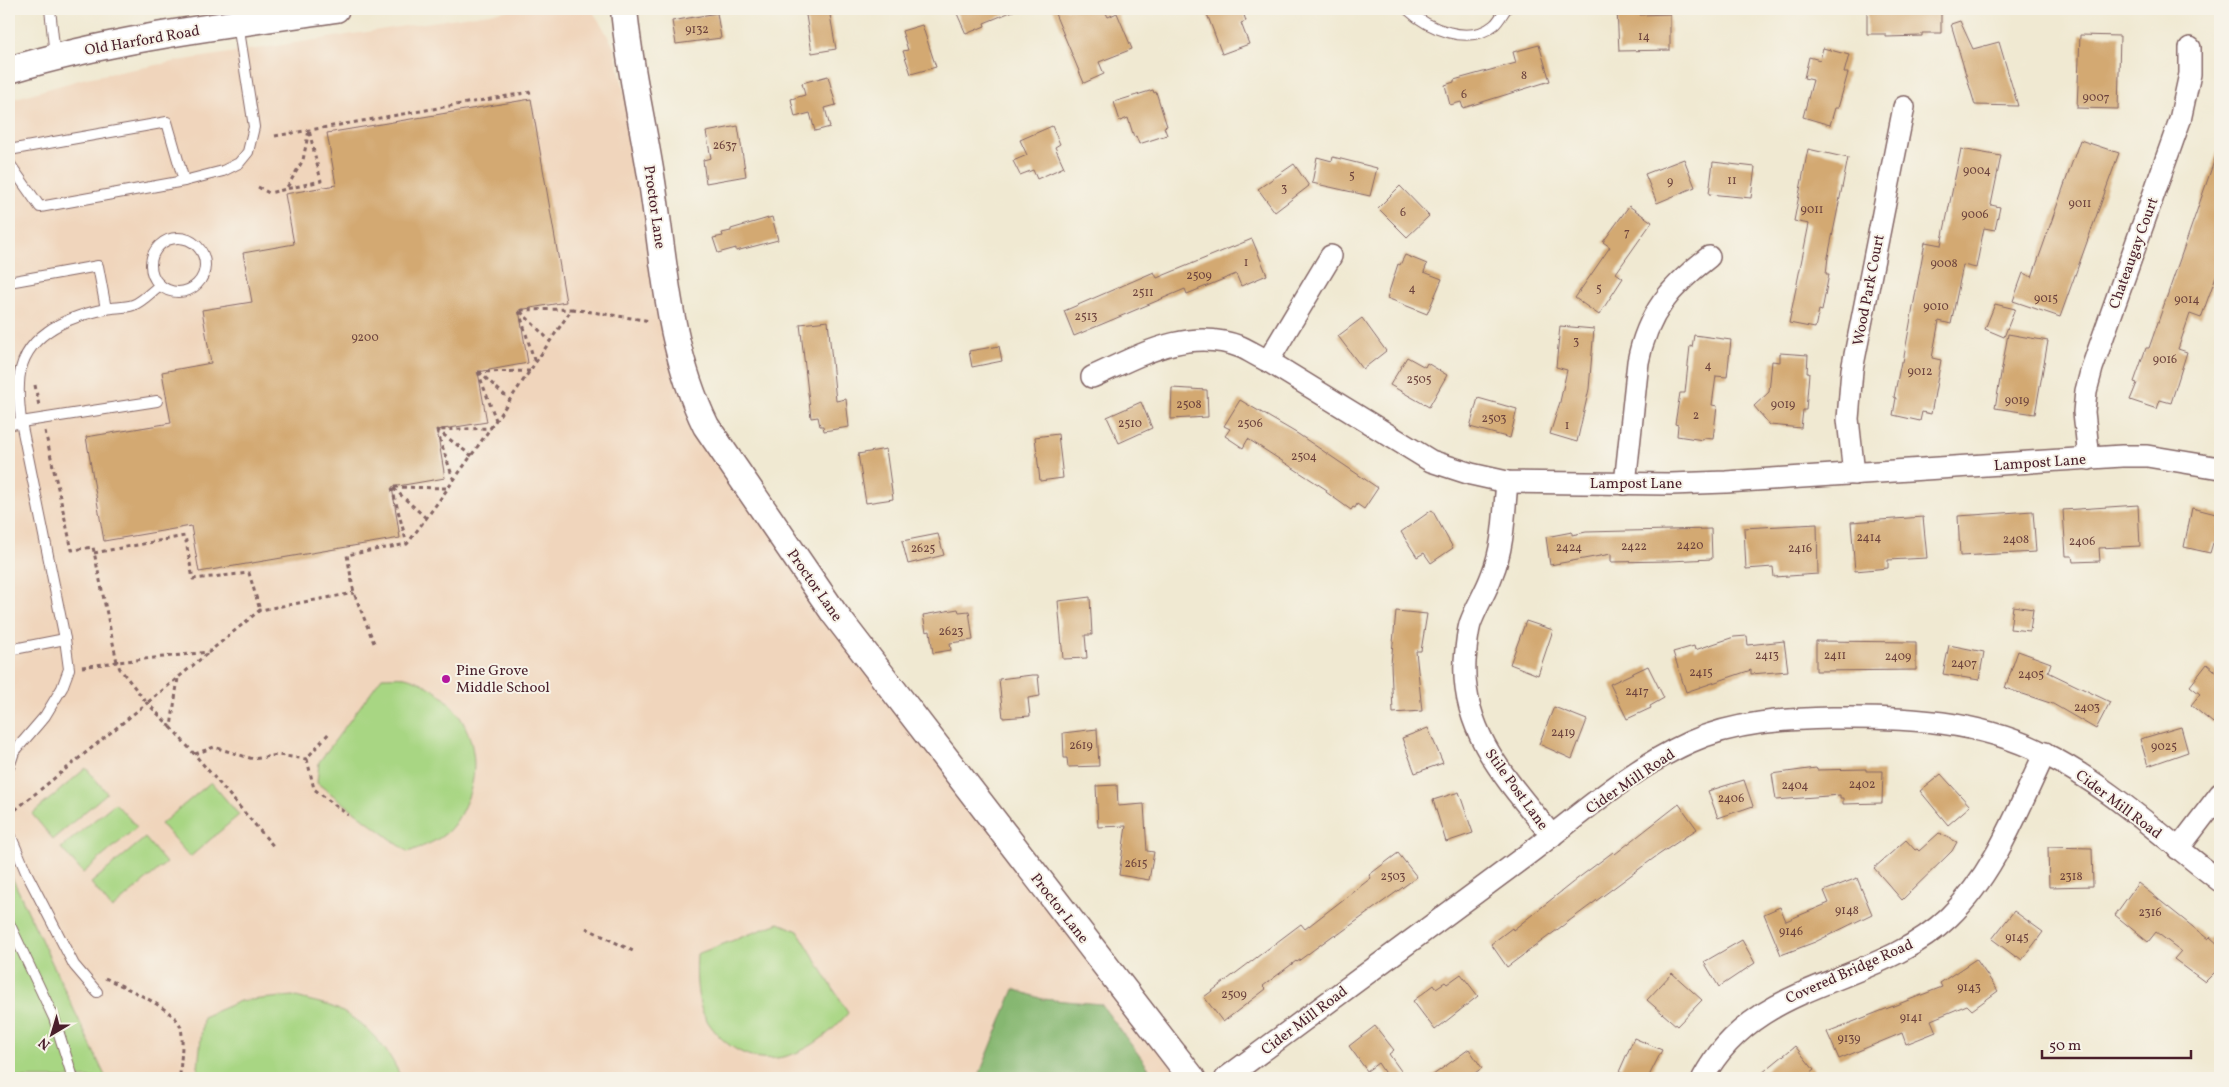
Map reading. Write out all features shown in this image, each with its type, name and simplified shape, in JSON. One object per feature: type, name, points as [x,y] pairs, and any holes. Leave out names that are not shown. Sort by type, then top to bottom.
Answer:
[{"type":"street","name":"Old Harford Road","points":[[9,70],[55,56],[112,43],[336,9]]},
{"type":"street","name":"Proctor Lane","points":[[624,9],[652,182],[670,317],[693,400],[706,426],[834,614],[1192,1078]]},
{"type":"street","name":"Chateaugay Court","points":[[2090,459],[2084,412],[2086,391],[2092,368],[2180,120],[2190,74],[2190,48]]},
{"type":"street","name":"Wood Park Court","points":[[1854,474],[1848,419],[1852,370],[1904,107]]},
{"type":"street","points":[[1268,361],[1331,256]]},
{"type":"street","points":[[1625,484],[1638,362],[1642,343],[1650,322],[1668,293],[1685,275],[1709,257]]},
{"type":"street","name":"Lampost Lane","points":[[1092,377],[1173,342],[1194,340],[1216,341],[1240,347],[1268,361],[1431,461],[1471,474],[1507,482],[1625,484],[1726,482],[2147,456],[2220,468]]},
{"type":"street","name":"Stile Post Lane","points":[[1507,482],[1498,559],[1470,624],[1464,677],[1468,705],[1477,731],[1495,763],[1552,836]]},
{"type":"street","name":"Cider Mill Road","points":[[1226,1078],[1615,787],[1653,761],[1692,740],[1739,726],[1791,719],[1896,718],[1951,723],[1998,736],[2044,753],[2106,791],[2220,881]]},
{"type":"street","name":"Covered Bridge Road","points":[[1703,1078],[1709,1067],[1732,1039],[1752,1020],[1785,1000],[1898,952],[1926,936],[1949,917],[1971,893],[1991,862],[2044,753]]},
{"type":"street","points":[[2178,849],[2220,794]]},
{"type":"lane","points":[[50,9],[55,56]]},
{"type":"lane","points":[[1408,9],[1422,21],[1433,27],[1452,32],[1475,34],[1495,24],[1506,9]]},
{"type":"lane","points":[[9,162],[40,208],[184,181],[223,172],[240,163],[248,152],[254,127],[238,23]]},
{"type":"lane","points":[[9,150],[167,122],[184,181]]},
{"type":"lane","points":[[176,238],[193,242],[204,256],[205,265],[200,281],[185,291],[176,292],[160,285],[154,278],[152,261],[160,245],[176,238]]},
{"type":"lane","points":[[9,282],[98,266],[106,309]]},
{"type":"lane","points":[[9,767],[14,752],[45,716],[62,688],[69,669],[65,640],[21,422],[19,383],[23,365],[33,344],[49,329],[66,319],[106,309],[134,305],[160,285]]},
{"type":"lane","points":[[9,425],[157,401]]},
{"type":"lane","points":[[9,650],[65,640]]},
{"type":"lane","points":[[9,832],[26,872],[74,965],[97,992]]},
{"type":"lane","points":[[9,923],[54,1018],[73,1078]]},
{"type":"path","points":[[275,136],[531,92]]},
{"type":"path","points":[[286,189],[303,160],[310,130]]},
{"type":"path","points":[[258,187],[269,193],[321,181],[310,130]]},
{"type":"path","points":[[374,643],[354,593],[347,555],[407,544],[472,456],[572,309]]},
{"type":"path","points":[[519,310],[572,309],[629,317]]},
{"type":"path","points":[[519,310],[550,341]]},
{"type":"path","points":[[519,310],[535,363]]},
{"type":"path","points":[[478,372],[530,371]]},
{"type":"path","points":[[478,372],[510,400]]},
{"type":"path","points":[[478,372],[496,421]]},
{"type":"path","points":[[35,384],[72,550],[93,547],[120,669],[147,704],[171,727],[275,848]]},
{"type":"path","points":[[437,430],[491,428]]},
{"type":"path","points":[[437,430],[472,456]]},
{"type":"path","points":[[437,430],[454,481]]},
{"type":"path","points":[[392,487],[449,488]]},
{"type":"path","points":[[392,487],[426,518]]},
{"type":"path","points":[[392,487],[407,544]]},
{"type":"path","points":[[94,553],[185,536],[193,579],[250,573],[260,610]]},
{"type":"path","points":[[9,822],[9,816],[260,610],[354,593]]},
{"type":"path","points":[[69,669],[209,652]]},
{"type":"path","points":[[171,727],[178,678]]},
{"type":"path","points":[[306,758],[330,732]]},
{"type":"path","points":[[195,754],[214,748],[253,759],[278,755],[306,758]]},
{"type":"path","points":[[306,758],[314,789],[348,815]]},
{"type":"path","points":[[586,928],[633,951]]},
{"type":"path","points":[[99,975],[175,1016],[182,1027],[180,1078]]},
{"type":"shaded area","name":"Pine Grove Middle School","points":[[516,9],[591,9],[601,24],[614,47],[638,152],[684,385],[1180,1078],[106,1078],[9,871],[9,100],[86,78],[178,61]]},
{"type":"green space","points":[[382,677],[405,677],[424,684],[441,695],[455,709],[465,726],[471,744],[474,763],[472,783],[458,819],[449,831],[441,837],[408,852],[317,783],[319,762]]},
{"type":"green space","points":[[86,768],[107,793],[53,839],[32,814]]},
{"type":"green space","points":[[211,782],[239,815],[190,857],[161,824]]},
{"type":"green space","points":[[115,803],[137,827],[83,873],[61,848]]},
{"type":"green space","points":[[145,838],[166,863],[112,909],[91,883]]},
{"type":"green space","points":[[9,871],[106,1078],[9,1078]]},
{"type":"green space","points":[[779,923],[798,931],[848,1013],[821,1039],[806,1048],[790,1055],[773,1058],[756,1057],[739,1051],[722,1039],[711,1027],[701,1009],[696,973],[697,954]]},
{"type":"green space","points":[[1014,989],[1042,999],[1101,1004],[1156,1078],[978,1078]]},
{"type":"green space","points":[[293,996],[334,1008],[359,1023],[384,1048],[401,1078],[197,1078],[203,1017],[240,1001]]},
{"type":"building","points":[[805,9],[829,9],[836,49],[812,53]]},
{"type":"building","points":[[955,9],[1018,9],[984,23],[985,26],[966,34]]},
{"type":"building","points":[[1053,9],[1104,9],[1108,17],[1117,13],[1132,49],[1099,62],[1104,74],[1084,83]]},
{"type":"building","points":[[1221,9],[1242,9],[1246,21],[1241,23],[1249,44],[1222,54],[1207,14]]},
{"type":"building","points":[[1617,9],[1640,9],[1640,15],[1670,14],[1670,50],[1619,51]]},
{"type":"building","points":[[1867,9],[1941,9],[1941,33],[1922,33],[1922,36],[1886,37],[1886,34],[1867,34]]},
{"type":"building","points":[[717,13],[721,38],[676,44],[672,21]]},
{"type":"building","points":[[1960,21],[1973,49],[1999,42],[2018,106],[1975,105],[1951,24]]},
{"type":"building","points":[[922,25],[936,67],[911,74],[903,51],[908,50],[902,31]]},
{"type":"building","points":[[2080,35],[2120,36],[2118,109],[2077,108]]},
{"type":"building","points":[[1539,45],[1550,81],[1463,108],[1461,102],[1450,105],[1445,85],[1454,82],[1454,80],[1516,63],[1513,52]]},
{"type":"building","points":[[1823,48],[1849,55],[1844,73],[1848,73],[1838,108],[1835,108],[1830,125],[1803,117],[1813,80],[1804,78],[1809,57],[1820,60]]},
{"type":"building","points":[[828,76],[836,105],[825,108],[830,127],[815,131],[810,113],[795,117],[791,99],[805,95],[802,83]]},
{"type":"building","points":[[1153,90],[1154,93],[1156,92],[1167,126],[1164,127],[1167,135],[1139,144],[1136,136],[1134,137],[1128,118],[1120,121],[1114,102]]},
{"type":"building","points":[[531,99],[566,302],[519,310],[528,363],[478,372],[487,422],[437,430],[445,478],[392,487],[400,538],[199,572],[191,526],[104,541],[86,437],[171,423],[162,372],[211,363],[202,310],[252,302],[243,253],[294,244],[285,194],[336,185],[327,133]]},
{"type":"building","points":[[738,126],[746,176],[706,183],[703,160],[711,158],[706,132]]},
{"type":"building","points":[[1052,126],[1060,144],[1055,147],[1064,167],[1037,179],[1033,170],[1020,175],[1013,161],[1027,155],[1020,140]]},
{"type":"building","points":[[2080,140],[2119,153],[2060,317],[2013,301],[2023,273],[2032,277]]},
{"type":"building","points":[[1808,149],[1848,158],[1828,257],[1826,274],[1829,274],[1822,311],[1819,310],[1815,328],[1789,323],[1809,224],[1794,221]]},
{"type":"building","points":[[1961,149],[2001,156],[1991,205],[2000,207],[1995,230],[1984,228],[1976,268],[1963,265],[1951,324],[1939,321],[1932,358],[1941,360],[1931,414],[1922,412],[1920,421],[1893,415],[1896,398],[1894,397],[1901,362],[1903,362],[1925,242],[1941,245]]},
{"type":"building","points":[[2218,150],[2220,151],[2220,277],[2216,276],[2201,318],[2190,314],[2178,349],[2187,352],[2171,403],[2160,400],[2157,409],[2130,400],[2137,383],[2134,382],[2146,348],[2149,348]]},
{"type":"building","points":[[1317,157],[1332,161],[1333,157],[1377,168],[1370,196],[1312,183]]},
{"type":"building","points":[[1684,159],[1695,187],[1657,203],[1645,174]]},
{"type":"building","points":[[1713,162],[1755,167],[1751,198],[1709,194]]},
{"type":"building","points":[[1294,164],[1309,186],[1275,212],[1258,189]]},
{"type":"building","points":[[1400,186],[1429,216],[1407,237],[1378,208]]},
{"type":"building","points":[[1629,206],[1652,222],[1616,273],[1623,278],[1599,315],[1575,298],[1610,247],[1603,242]]},
{"type":"building","points":[[772,217],[778,240],[736,251],[736,248],[718,253],[713,238],[723,236],[722,233],[731,231],[731,229]]},
{"type":"building","points":[[1252,239],[1267,275],[1241,286],[1236,274],[1187,294],[1185,289],[1074,336],[1064,311],[1154,272],[1157,278]]},
{"type":"building","points":[[1405,255],[1427,264],[1424,272],[1442,279],[1427,314],[1387,298],[1398,264],[1400,265]]},
{"type":"building","points":[[1995,304],[2015,309],[2004,337],[1985,329]]},
{"type":"building","points":[[1362,318],[1386,351],[1363,369],[1338,336]]},
{"type":"building","points":[[828,321],[836,401],[846,399],[849,427],[824,431],[823,426],[820,426],[818,417],[811,418],[800,324]]},
{"type":"building","points":[[1560,326],[1594,329],[1589,389],[1577,442],[1550,434],[1567,370],[1556,367]]},
{"type":"building","points":[[2008,334],[2048,341],[2035,414],[1995,408]]},
{"type":"building","points":[[1694,335],[1731,340],[1727,377],[1716,376],[1712,405],[1717,406],[1713,439],[1704,438],[1703,440],[1677,436],[1678,425],[1675,424],[1680,393],[1685,393],[1690,346],[1692,347]]},
{"type":"building","points":[[999,346],[1002,361],[972,367],[969,351]]},
{"type":"building","points":[[1780,353],[1808,355],[1807,373],[1809,373],[1806,410],[1803,410],[1801,428],[1770,425],[1754,406],[1769,392],[1772,361],[1780,362]]},
{"type":"building","points":[[1407,357],[1425,367],[1427,363],[1447,375],[1429,407],[1390,385]]},
{"type":"building","points":[[1172,388],[1207,390],[1208,417],[1171,419]]},
{"type":"building","points":[[1478,398],[1517,409],[1510,438],[1470,427]]},
{"type":"building","points":[[1240,400],[1298,434],[1378,488],[1364,509],[1357,504],[1351,510],[1326,492],[1327,490],[1248,439],[1243,448],[1225,436],[1230,429],[1224,426]]},
{"type":"building","points":[[1141,402],[1152,428],[1119,443],[1107,417]]},
{"type":"building","points":[[1058,434],[1063,478],[1040,481],[1035,437]]},
{"type":"building","points":[[886,449],[893,499],[866,503],[858,454]]},
{"type":"building","points":[[2138,505],[2140,546],[2099,548],[2100,561],[2073,562],[2072,556],[2066,556],[2063,510]]},
{"type":"building","points":[[2192,508],[2220,515],[2220,545],[2213,543],[2210,553],[2184,547]]},
{"type":"building","points":[[1432,510],[1453,548],[1431,563],[1424,553],[1417,557],[1401,532]]},
{"type":"building","points":[[2033,511],[2036,552],[1960,556],[1958,516]]},
{"type":"building","points":[[1923,517],[1927,558],[1888,560],[1888,568],[1855,571],[1851,522]]},
{"type":"building","points":[[1817,524],[1818,574],[1774,577],[1773,567],[1746,569],[1744,528]]},
{"type":"building","points":[[1711,529],[1712,559],[1611,562],[1611,554],[1550,565],[1546,537],[1572,532],[1572,535],[1586,532]]},
{"type":"building","points":[[938,534],[944,555],[908,564],[902,541]]},
{"type":"building","points":[[1090,597],[1092,635],[1085,635],[1087,658],[1063,659],[1058,601]]},
{"type":"building","points":[[2013,606],[2033,609],[2030,631],[2010,629]]},
{"type":"building","points":[[958,609],[959,612],[969,611],[973,640],[950,643],[951,650],[933,653],[930,631],[926,632],[923,615]]},
{"type":"building","points":[[1396,611],[1427,614],[1421,651],[1416,651],[1422,711],[1393,713],[1391,664]]},
{"type":"building","points":[[1526,621],[1553,630],[1538,675],[1510,664]]},
{"type":"building","points":[[1747,636],[1748,645],[1784,641],[1788,671],[1751,674],[1751,670],[1686,692],[1673,652],[1694,646],[1695,650],[1734,637]]},
{"type":"building","points":[[1816,641],[1916,642],[1916,670],[1816,671]]},
{"type":"building","points":[[1949,645],[1984,652],[1979,680],[1943,674]]},
{"type":"building","points":[[2018,651],[2051,663],[2048,672],[2110,702],[2096,729],[2053,704],[2005,688]]},
{"type":"building","points":[[2207,664],[2220,675],[2220,714],[2213,723],[2191,705],[2200,694],[2190,686]]},
{"type":"building","points":[[1648,666],[1664,698],[1650,706],[1651,708],[1627,719],[1610,684]]},
{"type":"building","points":[[1038,675],[1040,696],[1028,698],[1030,716],[1003,718],[999,679]]},
{"type":"building","points":[[1554,707],[1587,720],[1572,759],[1539,744]]},
{"type":"building","points":[[2181,727],[2188,752],[2148,766],[2140,739]]},
{"type":"building","points":[[1428,728],[1443,763],[1415,773],[1402,738]]},
{"type":"building","points":[[1097,729],[1099,766],[1068,767],[1067,758],[1064,758],[1063,733]]},
{"type":"building","points":[[1816,768],[1817,770],[1866,769],[1866,771],[1883,771],[1882,803],[1843,804],[1843,798],[1840,798],[1840,795],[1776,800],[1772,774]]},
{"type":"building","points":[[1941,774],[1970,806],[1948,825],[1920,791]]},
{"type":"building","points":[[1744,780],[1753,806],[1718,818],[1708,791]]},
{"type":"building","points":[[1117,785],[1118,806],[1144,804],[1147,851],[1154,852],[1149,880],[1119,875],[1126,826],[1098,827],[1096,786]]},
{"type":"building","points":[[1459,792],[1473,833],[1446,842],[1433,800]]},
{"type":"building","points":[[1679,804],[1697,829],[1654,858],[1507,967],[1491,944],[1512,928],[1513,930],[1577,879],[1613,852],[1615,854]]},
{"type":"building","points":[[1939,833],[1957,842],[1952,851],[1902,900],[1874,868],[1906,840],[1915,850],[1919,851]]},
{"type":"building","points":[[2048,847],[2092,848],[2093,886],[2049,887]]},
{"type":"building","points":[[1398,853],[1417,877],[1336,936],[1335,934],[1296,961],[1263,986],[1266,989],[1223,1022],[1204,997],[1301,924],[1305,929],[1371,878],[1369,875]]},
{"type":"building","points":[[1857,878],[1872,914],[1815,942],[1781,955],[1764,914],[1780,907],[1786,921],[1829,903],[1824,891]]},
{"type":"building","points":[[2138,883],[2208,939],[2210,937],[2220,946],[2220,967],[2205,982],[2174,959],[2181,951],[2156,932],[2148,942],[2115,915]]},
{"type":"building","points":[[2014,911],[2043,932],[2022,960],[1992,939]]},
{"type":"building","points":[[1742,940],[1755,963],[1719,987],[1704,962]]},
{"type":"building","points":[[1976,959],[1998,991],[1972,1010],[1967,1005],[1931,1020],[1936,1032],[1906,1044],[1902,1033],[1839,1059],[1827,1032],[1942,987],[1940,983]]},
{"type":"building","points":[[1672,973],[1702,1000],[1677,1026],[1647,1000]]},
{"type":"building","points":[[1461,974],[1478,996],[1435,1030],[1413,1001],[1434,985],[1436,988],[1445,982],[1447,984]]},
{"type":"building","points":[[1375,1026],[1394,1050],[1389,1054],[1406,1078],[1388,1078],[1378,1063],[1367,1071],[1349,1046]]},
{"type":"building","points":[[1634,1038],[1662,1050],[1648,1078],[1635,1078],[1619,1072]]},
{"type":"building","points":[[1795,1046],[1814,1070],[1804,1078],[1756,1078]]},
{"type":"building","points":[[1469,1049],[1482,1068],[1468,1078],[1429,1078]]},
{"type":"place","name":"Pine Grove Middle School","points":[[446,679]]}]
